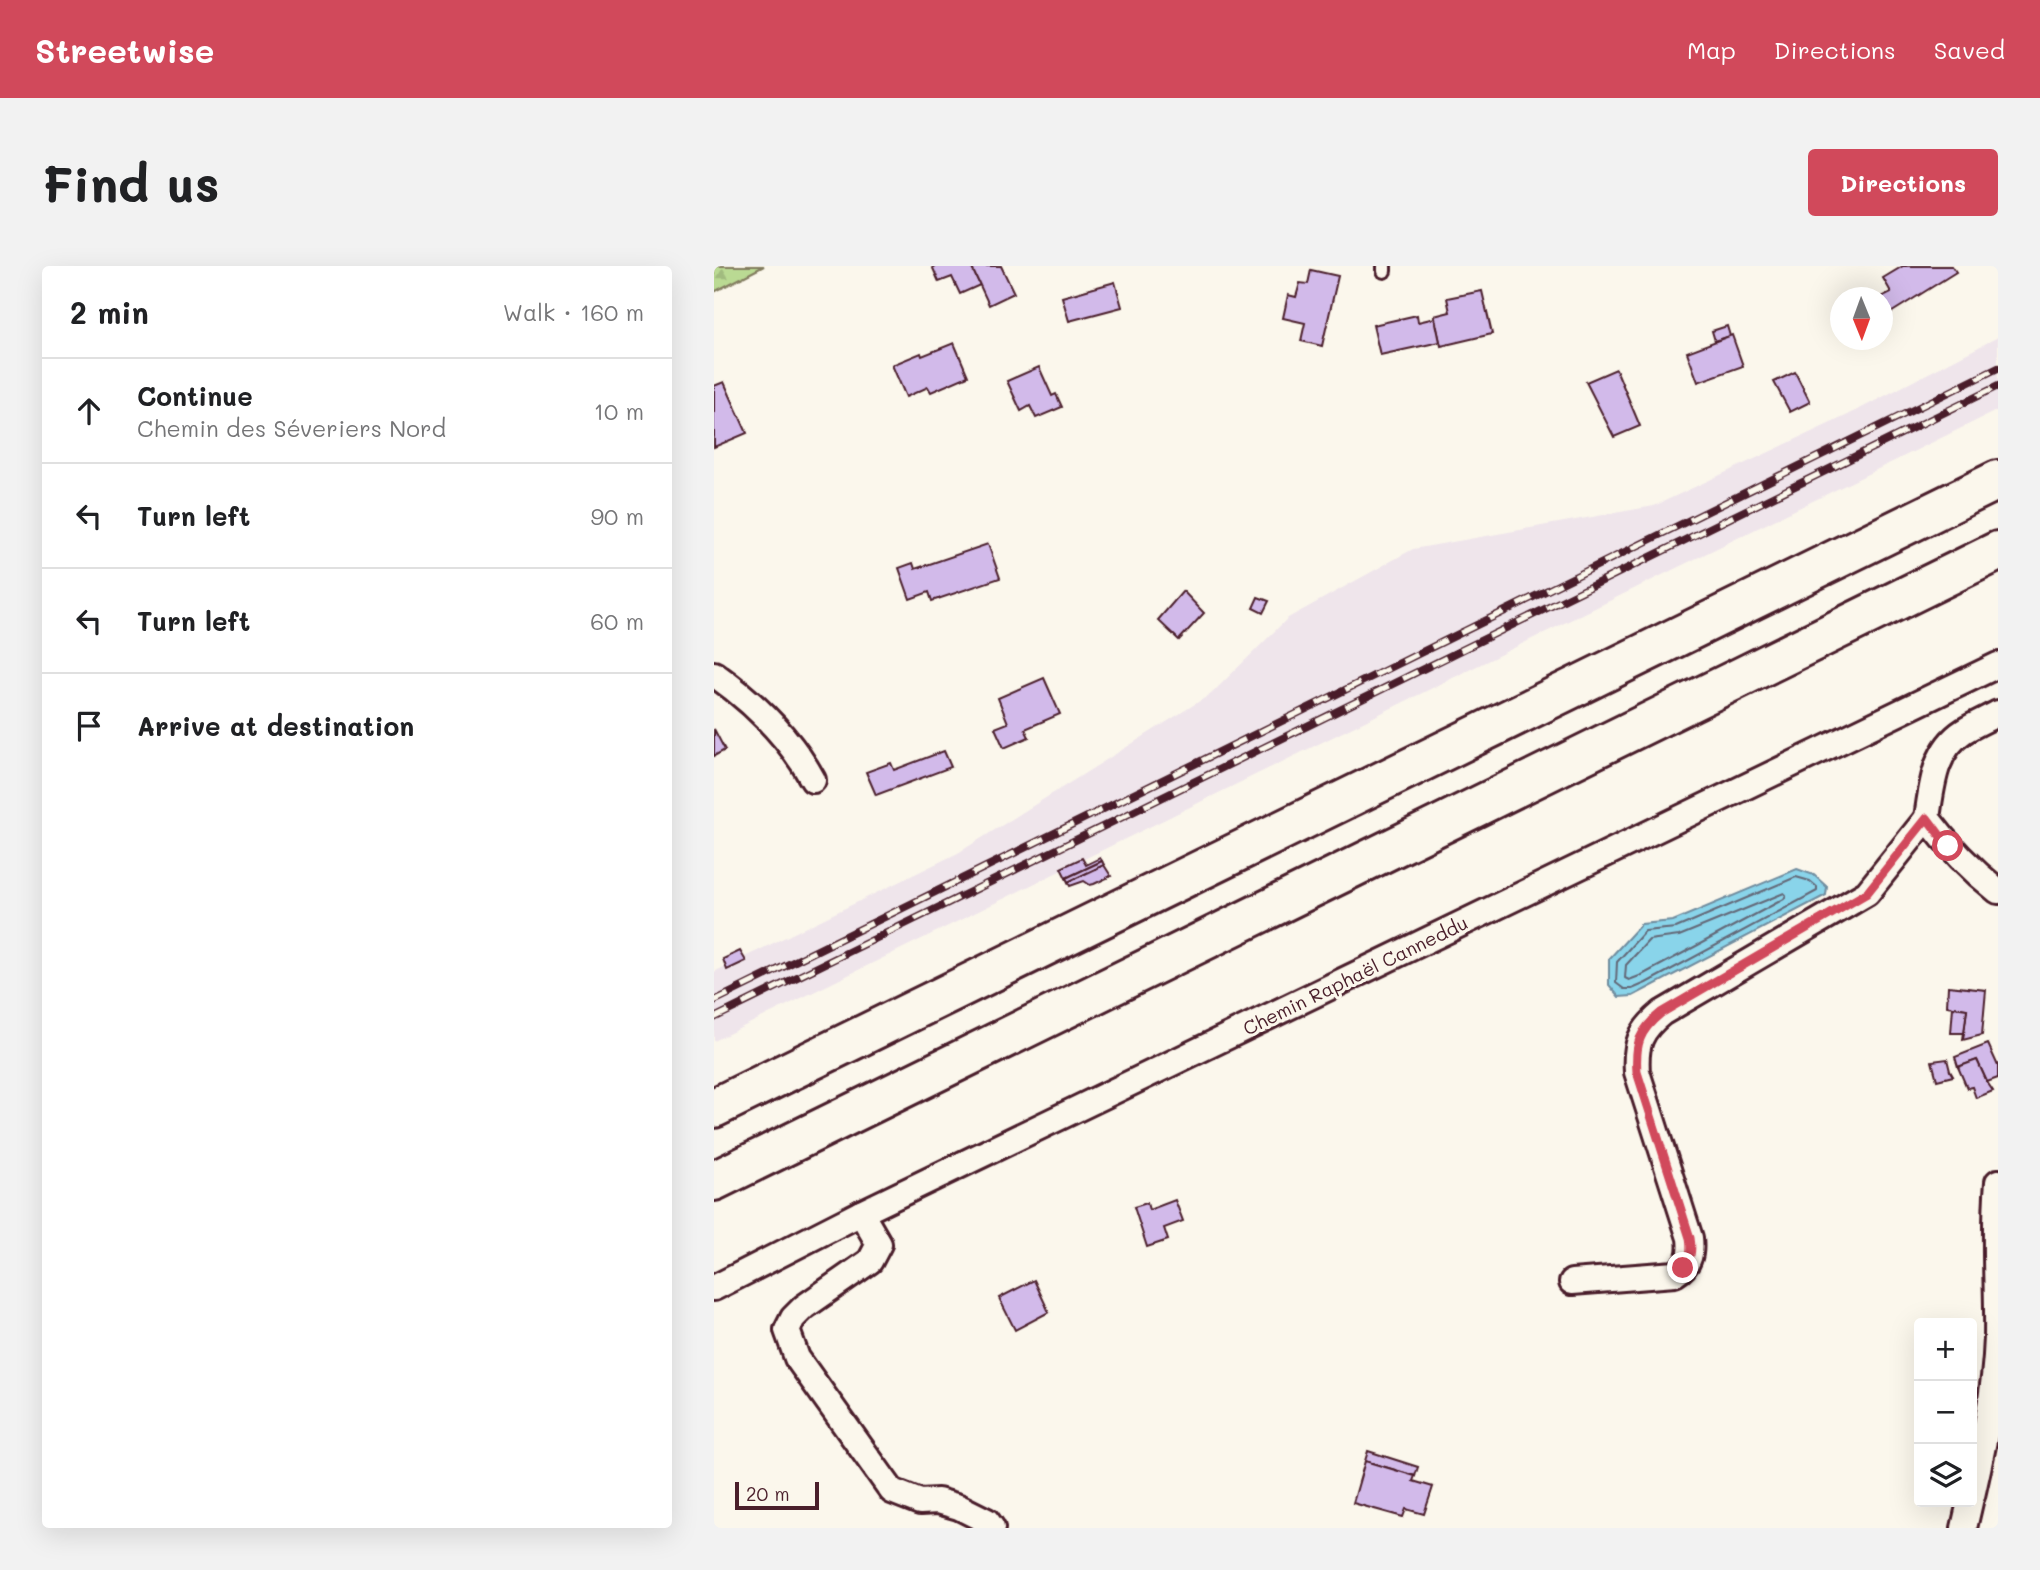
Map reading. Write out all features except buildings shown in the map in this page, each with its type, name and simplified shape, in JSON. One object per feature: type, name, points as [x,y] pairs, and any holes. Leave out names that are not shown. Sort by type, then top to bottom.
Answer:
[{"type":"highway","points":[[714,1108],[1998,480]]},
{"type":"highway","points":[[714,1181],[1998,551]]},
{"type":"street","name":"Chemin Raphaël Canneddu","points":[[714,1288],[861,1213],[1998,666]]},
{"type":"street","points":[[714,674],[759,709],[775,726],[800,757],[813,780]]},
{"type":"street","points":[[1572,1282],[1675,1274],[1689,1261],[1692,1251],[1637,1072],[1636,1051],[1642,1032],[1661,1013],[1867,893],[1927,818],[1936,767],[1947,746],[1963,731],[1998,713]]},
{"type":"street","points":[[1927,818],[1948,846],[1998,891]]},
{"type":"street","points":[[1977,1475],[1994,1385],[1998,1182]]},
{"type":"street","points":[[861,1213],[879,1244],[870,1261],[804,1307],[793,1318],[787,1330],[797,1358],[892,1491],[920,1502],[938,1501],[959,1507],[987,1521],[992,1528]]},
{"type":"street","points":[[1964,1528],[1969,1507]]},
{"type":"shaded area","points":[[1998,337],[1998,410],[714,1041],[714,972],[958,853],[1211,694],[1288,618],[1413,549],[1654,506],[1848,415]]},
{"type":"green space","points":[[714,266],[764,266],[714,292]]},
{"type":"water","points":[[1797,869],[1814,875],[1827,887],[1826,895],[1633,996],[1619,997],[1609,985],[1609,959],[1641,924],[1673,921]]},
{"type":"railway","points":[[714,1001],[1998,368]]},
{"type":"railway","points":[[714,1018],[1998,386]]},
{"type":"route","points":[[1683,1268],[1692,1251],[1690,1238],[1637,1072],[1636,1051],[1642,1032],[1661,1013],[1867,893],[1927,818],[1948,846]]}]
